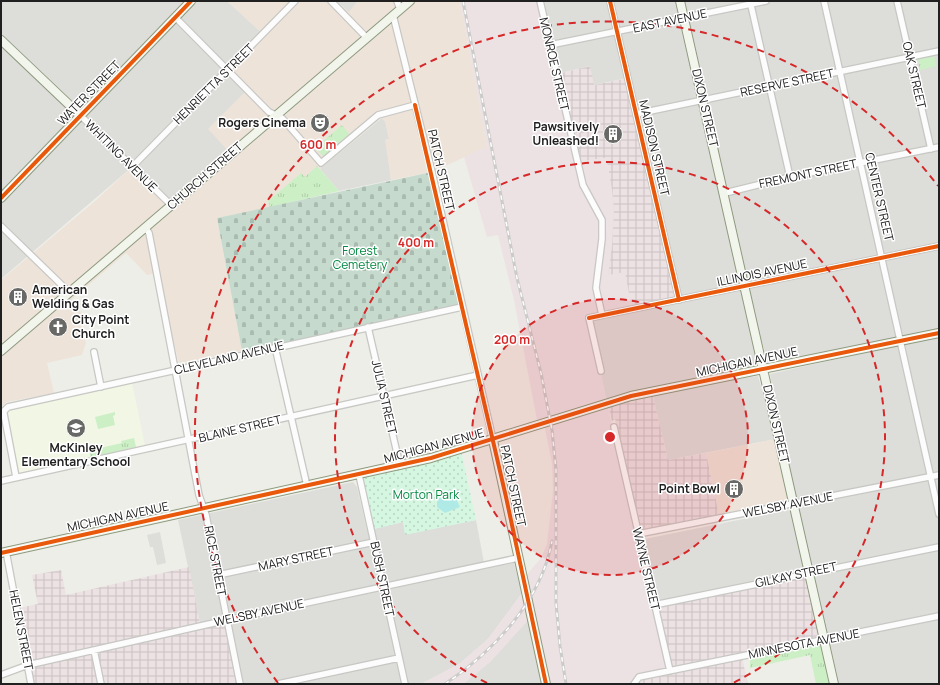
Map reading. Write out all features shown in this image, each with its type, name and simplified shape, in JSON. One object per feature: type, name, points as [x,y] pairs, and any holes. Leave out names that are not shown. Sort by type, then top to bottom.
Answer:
[{"type":"street","name":"WATER STREET","points":[[1,198],[191,1]]},
{"type":"street","name":"HENRIETTA STREET","points":[[132,167],[295,1]]},
{"type":"street","points":[[331,1],[366,37]]},
{"type":"street","name":"CHURCH STREET","points":[[1,351],[276,115],[397,8],[410,1]]},
{"type":"street","name":"MONROE STREET","points":[[540,1],[583,185],[602,220],[602,247],[596,288],[602,315]]},
{"type":"street","name":"MADISON STREET","points":[[610,1],[678,300]]},
{"type":"street","name":"DIXON STREET","points":[[680,1],[810,572],[834,684]]},
{"type":"street","name":"EAST AVENUE","points":[[550,45],[684,18],[750,2],[766,1]]},
{"type":"street","name":"CENTER STREET","points":[[824,1],[939,514]]},
{"type":"street","name":"OAK STREET","points":[[897,1],[931,148]]},
{"type":"street","points":[[750,2],[790,177]]},
{"type":"street","name":"PATCH STREET","points":[[397,8],[416,105],[493,440],[546,684]]},
{"type":"street","points":[[175,17],[269,112],[282,118],[321,163],[378,115],[416,105]]},
{"type":"street","name":"WHITING AVENUE","points":[[1,40],[171,205]]},
{"type":"street","name":"RESERVE STREET","points":[[636,114],[939,51]]},
{"type":"street","name":"FREMONT STREET","points":[[724,193],[790,177],[939,147]]},
{"type":"street","points":[[1,226],[69,292]]},
{"type":"street","name":"RICE STREET","points":[[145,227],[149,234],[189,440],[240,684]]},
{"type":"street","name":"ILLINOIS AVENUE","points":[[601,371],[589,318],[939,246]]},
{"type":"street","name":"CLEVELAND AVENUE","points":[[16,477],[4,411],[8,407],[462,307]]},
{"type":"street","name":"JULIA STREET","points":[[368,328],[400,466]]},
{"type":"street","name":"MICHIGAN AVENUE","points":[[3,552],[400,466],[493,440],[631,396],[939,333]]},
{"type":"street","points":[[275,347],[307,486]]},
{"type":"street","points":[[94,352],[101,387]]},
{"type":"street","name":"BLAINE STREET","points":[[1,481],[478,376]]},
{"type":"street","name":"WAYNE STREET","points":[[614,426],[670,671]]},
{"type":"street","name":"BUSH STREET","points":[[358,475],[405,684]]},
{"type":"street","name":"WELSBY AVENUE","points":[[638,534],[939,475]]},
{"type":"street","name":"MARY STREET","points":[[218,575],[374,542]]},
{"type":"street","name":"GILKAY STREET","points":[[654,605],[810,572],[939,547]]},
{"type":"street","name":"HELEN STREET","points":[[3,552],[31,684]]},
{"type":"street","name":"WELSBY AVENUE","points":[[1,675],[28,665],[94,650],[383,586],[518,558]]},
{"type":"street","name":"MINNESOTA AVENUE","points":[[670,671],[939,616]]},
{"type":"street","points":[[94,650],[101,684]]},
{"type":"street","points":[[278,684],[399,658]]},
{"type":"street","points":[[634,684],[639,677],[670,671]]},
{"type":"shaded area","points":[[1,1],[227,1],[263,34],[231,154],[171,205],[132,167],[1,279]]},
{"type":"shaded area","points":[[227,1],[337,1],[349,12],[358,1],[460,1],[487,147],[432,172],[391,180],[385,140],[389,139],[385,121],[381,118],[320,169],[317,166],[305,177],[301,173],[268,201],[270,207],[217,218],[242,351],[179,363],[156,273],[147,275],[126,253],[71,300],[87,320],[81,327],[86,343],[82,355],[47,363],[54,393],[7,402],[2,406],[1,410],[1,280],[94,202],[132,167],[171,205],[231,154],[208,129],[247,90],[227,70],[263,34]]},
{"type":"shaded area","points":[[331,1],[358,1],[346,16]]},
{"type":"shaded area","points":[[460,1],[540,1],[579,162],[606,158],[614,210],[612,246],[608,275],[625,272],[632,309],[590,318],[607,403],[670,671],[639,677],[634,684],[546,684],[531,617],[490,662],[463,684],[421,684],[459,664],[488,639],[525,589],[523,579],[541,558],[547,544],[553,491],[552,463],[544,424],[538,425],[514,300],[498,235],[487,237],[464,157],[487,147]]},
{"type":"shaded area","points":[[540,1],[676,1],[757,361],[752,366],[658,391],[758,376],[776,439],[668,460],[652,392],[607,403],[589,318],[627,78],[593,85],[589,66],[557,74]]},
{"type":"shaded area","points":[[683,1],[939,1],[939,329],[818,354],[768,362],[759,333]]},
{"type":"shaded area","points":[[590,66],[594,85],[628,78],[679,300],[632,309],[608,276],[612,246],[614,210],[606,158],[578,162],[557,74]]},
{"type":"shaded area","points":[[382,118],[385,121],[389,139],[386,140],[391,180],[339,191],[320,169]]},
{"type":"shaded area","points":[[939,336],[939,684],[838,684],[783,444],[770,374]]},
{"type":"shaded area","name":"McKinley Elementary School","points":[[132,383],[145,446],[19,474],[8,411]]},
{"type":"shaded area","points":[[652,392],[668,460],[706,453],[719,515],[641,530],[615,419],[612,421],[607,403]]},
{"type":"shaded area","points":[[776,439],[788,500],[719,515],[706,453]]},
{"type":"shaded area","points":[[353,482],[357,487],[367,530],[403,522],[406,534],[476,520],[485,568],[514,563],[522,593],[488,639],[459,664],[421,684],[242,684],[229,617],[200,623],[178,520]]},
{"type":"shaded area","points":[[452,490],[460,507],[445,513],[437,507],[437,501],[443,492]]},
{"type":"shaded area","points":[[787,510],[791,512],[804,570],[803,572],[657,601],[643,542],[645,539]]},
{"type":"shaded area","points":[[160,532],[166,563],[157,565],[153,547],[150,547],[147,535]]},
{"type":"shaded area","points":[[189,567],[201,629],[221,624],[226,627],[237,684],[33,684],[19,608],[38,604],[32,575],[61,570],[66,595]]},
{"type":"shaded area","points":[[805,577],[819,631],[818,636],[814,639],[741,653],[748,684],[638,684],[644,679],[674,674],[658,607]]},
{"type":"shaded area","points":[[528,620],[542,684],[463,684],[490,662]]},
{"type":"green space","points":[[934,56],[936,66],[920,70],[918,59]]},
{"type":"green space","points":[[342,125],[350,135],[324,157],[315,148]]},
{"type":"green space","points":[[317,166],[339,191],[270,207],[268,201],[301,173],[305,177]]},
{"type":"green space","name":"Forest Cemetery","points":[[432,172],[462,307],[275,347],[242,351],[217,218]]},
{"type":"green space","points":[[115,412],[115,415],[113,416],[115,425],[98,429],[95,417]]},
{"type":"green space","points":[[134,438],[136,447],[90,458],[90,453],[101,451],[100,448],[122,443],[121,441]]},
{"type":"green space","name":"Morton Park","points":[[461,450],[476,520],[405,535],[403,522],[371,530],[359,475]]},
{"type":"green space","points":[[817,645],[822,647],[831,684],[816,684],[810,655],[750,668],[750,659]]},
{"type":"railway","points":[[463,1],[517,278],[541,373],[552,430],[556,470],[556,603],[560,646],[566,684]]},
{"type":"railway","points":[[445,684],[481,656],[513,623],[538,584],[552,541]]},
{"type":"cycle path","points":[[1,198],[191,1]]},
{"type":"cycle path","points":[[610,1],[679,300]]},
{"type":"cycle path","points":[[415,105],[506,497],[546,684]]},
{"type":"cycle path","points":[[589,318],[939,246]]},
{"type":"cycle path","points":[[1,553],[431,458],[631,396],[939,333]]},
{"type":"place","name":"Rogers Cinema","points":[[320,123]]},
{"type":"place","name":"Pawsitively Unleashed!","points":[[613,134]]},
{"type":"place","name":"American Welding & Gas","points":[[18,297]]},
{"type":"place","name":"City Point Church","points":[[58,327]]},
{"type":"place","name":"McKinley Elementary School","points":[[76,428]]},
{"type":"place","name":"Point Bowl","points":[[734,489]]}]
